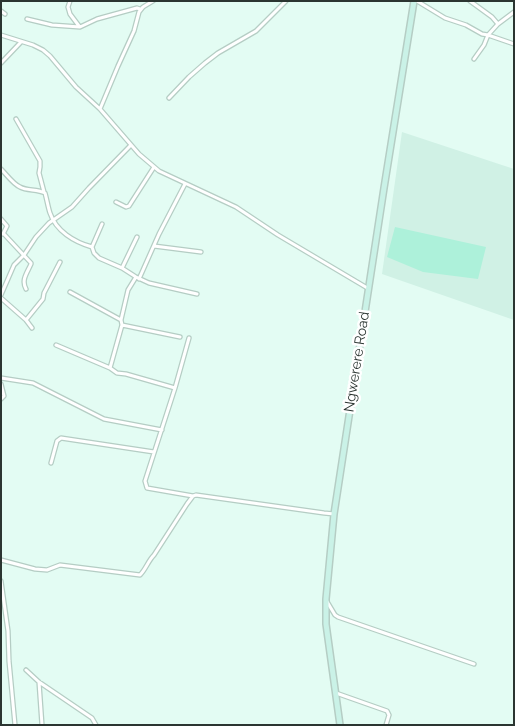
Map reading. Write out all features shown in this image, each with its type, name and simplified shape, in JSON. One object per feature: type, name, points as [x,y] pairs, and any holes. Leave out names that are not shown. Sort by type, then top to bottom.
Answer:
[{"type":"main road","name":"Ngwerere Road","points":[[340,725],[326,624],[326,599],[334,514],[368,289],[416,1]]},
{"type":"street","points":[[70,1],[68,7],[70,14],[80,27]]},
{"type":"street","points":[[27,19],[52,25],[80,27],[102,17],[137,8],[140,9],[153,1]]},
{"type":"street","points":[[170,98],[205,63],[218,53],[256,31],[286,1]]},
{"type":"street","points":[[416,1],[446,18],[466,25],[482,34],[514,44]]},
{"type":"street","points":[[470,1],[492,17],[498,24]]},
{"type":"street","points":[[100,109],[134,31],[140,9]]},
{"type":"street","points":[[1,11],[5,14]]},
{"type":"street","points":[[474,60],[488,35],[498,24],[514,12]]},
{"type":"street","points":[[1,35],[43,50],[50,56],[76,87],[100,109],[131,145],[158,171],[236,207],[278,235],[368,289]]},
{"type":"street","points":[[1,63],[22,41]]},
{"type":"street","points":[[16,119],[40,161],[39,173],[54,221],[73,239],[92,247]]},
{"type":"street","points":[[32,328],[1,296],[14,266],[43,229],[79,201],[131,145]]},
{"type":"street","points":[[116,202],[126,207],[129,206],[154,167]]},
{"type":"street","points":[[1,169],[19,187],[44,192]]},
{"type":"street","points":[[110,368],[128,290],[138,278],[171,210],[186,184]]},
{"type":"street","points":[[1,219],[7,226],[2,234],[24,254],[31,264],[24,281],[26,289]]},
{"type":"street","points":[[102,224],[92,247],[94,253],[99,258],[149,283],[197,294]]},
{"type":"street","points":[[122,268],[137,237]]},
{"type":"street","points":[[154,246],[200,252]]},
{"type":"street","points":[[26,320],[43,299],[44,293],[60,262]]},
{"type":"street","points":[[70,292],[122,322],[180,337]]},
{"type":"street","points":[[189,338],[145,481],[147,488],[193,496],[204,495],[334,514]]},
{"type":"street","points":[[56,345],[110,368],[114,372],[174,388]]},
{"type":"street","points":[[1,378],[33,383],[104,419],[162,430]]},
{"type":"street","points":[[1,384],[4,393],[1,399]]},
{"type":"street","points":[[51,463],[57,441],[60,438],[154,452]]},
{"type":"street","points":[[1,560],[35,569],[47,570],[60,565],[140,575],[193,496]]},
{"type":"street","points":[[1,582],[8,631],[15,725]]},
{"type":"street","points":[[326,599],[338,617],[474,664]]},
{"type":"street","points":[[26,670],[39,682],[92,718],[96,725]]},
{"type":"street","points":[[39,682],[42,725]]},
{"type":"street","points":[[336,692],[387,711],[389,715],[386,725]]},
{"type":"shaded area","points":[[402,132],[514,169],[514,320],[382,274]]},
{"type":"green space","points":[[395,227],[486,247],[478,279],[423,272],[387,257]]}]
